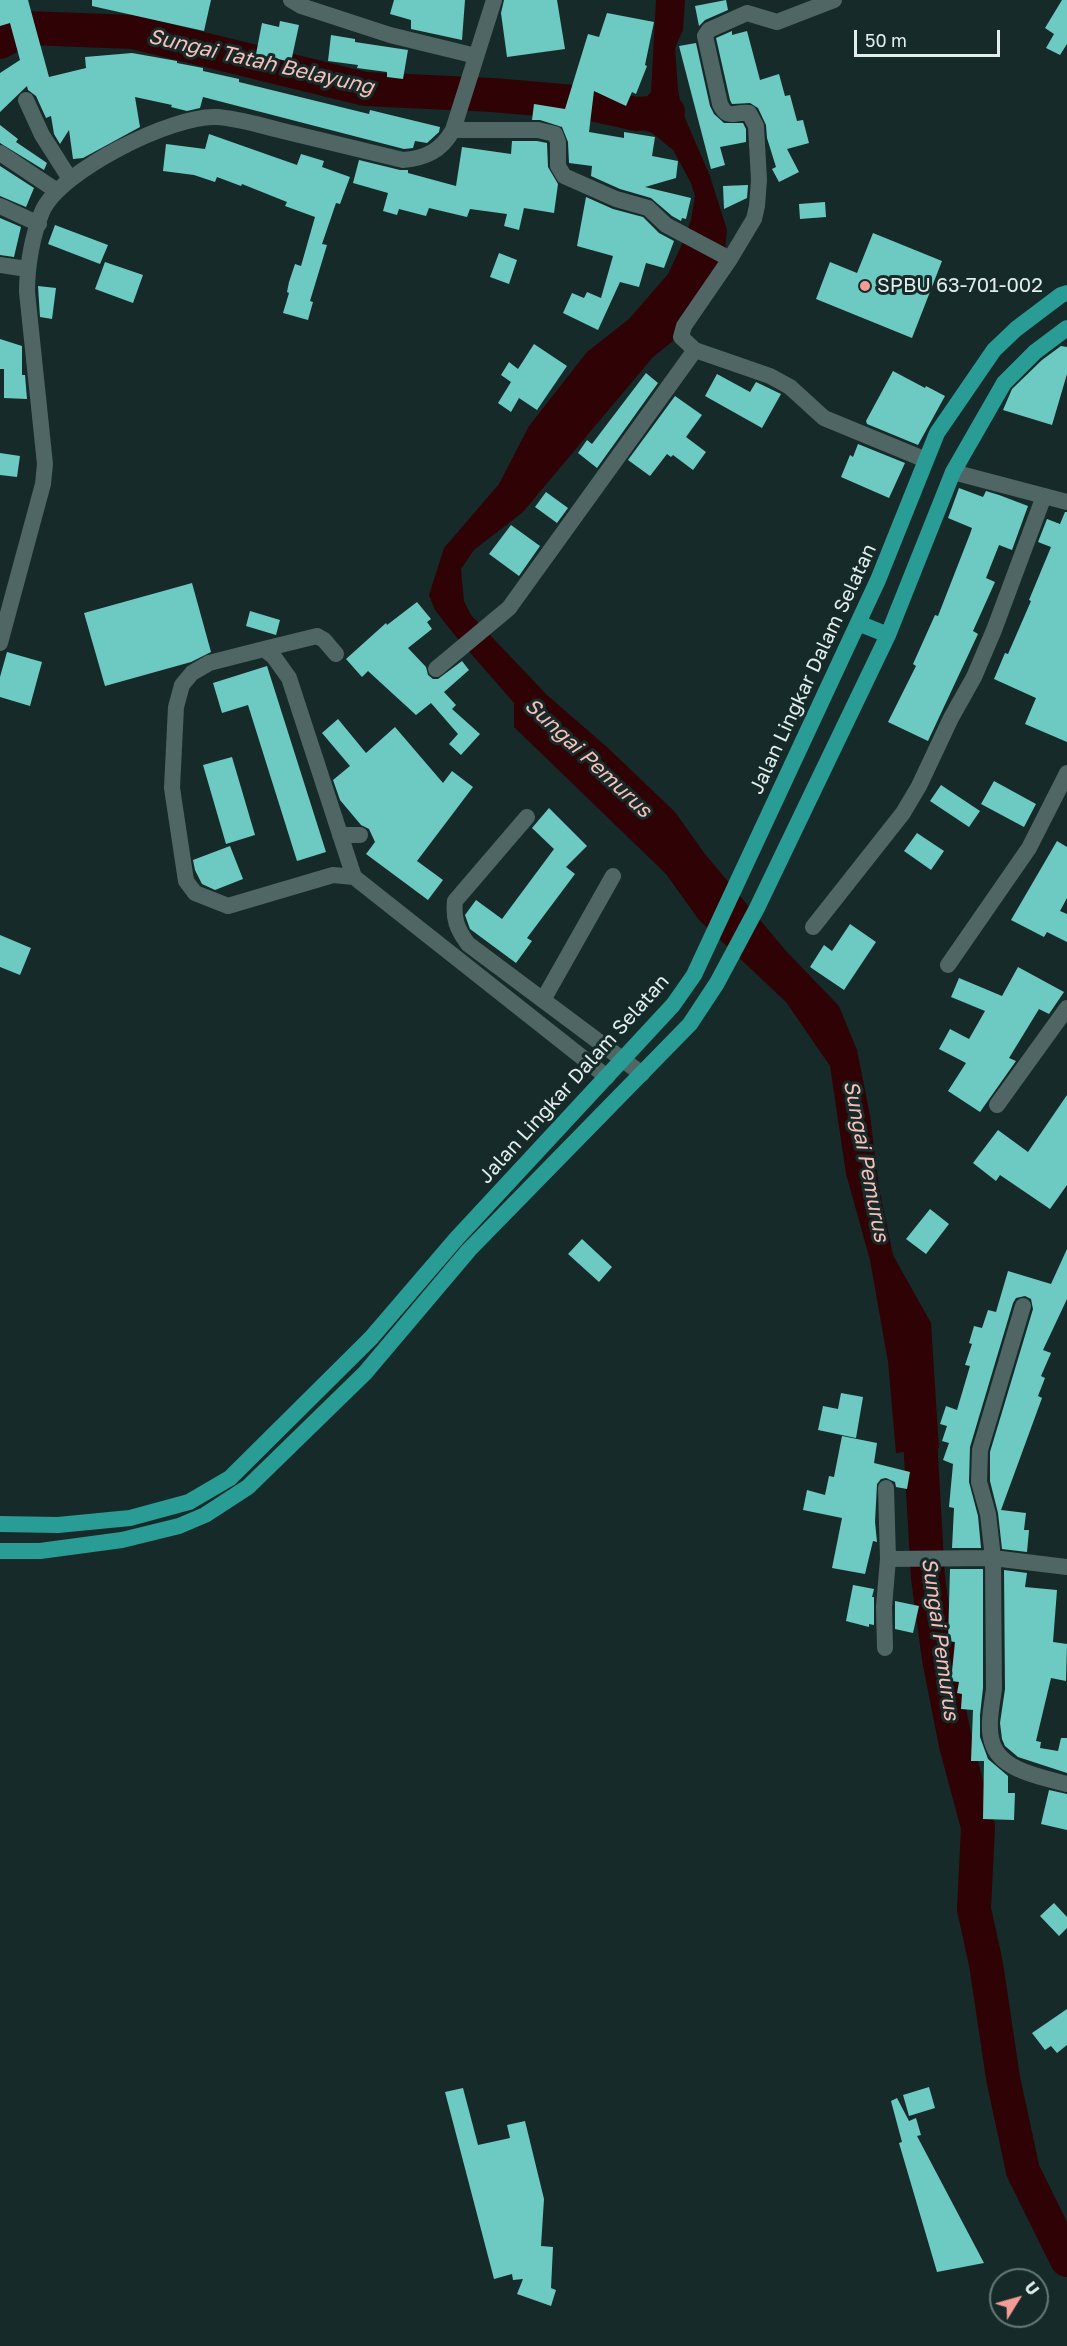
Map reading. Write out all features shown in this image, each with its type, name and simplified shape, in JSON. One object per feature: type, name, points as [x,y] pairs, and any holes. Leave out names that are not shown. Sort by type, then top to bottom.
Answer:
[{"type":"main road","name":"Jalan Lingkar Dalam Selatan","points":[[0,1524],[58,1525],[130,1518],[189,1502],[230,1478],[371,1338],[456,1239],[673,1005],[694,975],[878,580],[937,433],[994,350],[1016,329],[1061,295],[1067,293]]},
{"type":"main road","name":"Jalan Lingkar Dalam Selatan","points":[[0,1551],[30,1551],[122,1540],[179,1526],[205,1515],[248,1487],[357,1380],[469,1250],[690,1024],[717,983],[780,860],[888,635],[953,472],[1004,383],[1035,352],[1067,328]]},
{"type":"main road","points":[[858,623],[888,635]]},
{"type":"main road","points":[[30,1524],[30,1551]]},
{"type":"street","points":[[291,0],[301,6],[390,35],[476,56]]},
{"type":"street","points":[[0,643],[43,484],[45,464],[27,292],[27,269],[42,212],[57,191],[95,162],[167,127],[198,118],[217,117],[248,123],[403,160],[427,156],[446,141],[454,126],[494,0]]},
{"type":"street","points":[[834,0],[777,22],[746,6],[709,30],[705,36],[720,104],[724,112],[727,114],[749,112],[756,126],[758,206],[749,230],[728,257],[681,331],[681,337],[695,350],[770,376],[790,387],[824,418],[926,460]]},
{"type":"street","points":[[26,100],[42,135],[70,179]]},
{"type":"street","points":[[454,126],[550,131],[555,134],[558,142],[558,166],[564,176],[616,199],[648,208],[666,225],[728,257]]},
{"type":"street","points":[[0,153],[57,191]]},
{"type":"street","points":[[0,206],[39,224]]},
{"type":"street","points":[[0,265],[27,269]]},
{"type":"street","points":[[436,669],[509,608],[695,350]]},
{"type":"street","points":[[953,472],[1067,502]]},
{"type":"street","points":[[813,927],[903,813],[919,786],[974,677],[1044,496]]},
{"type":"street","points":[[336,654],[324,640],[317,636],[209,663],[192,674],[182,685],[176,707],[172,788],[186,881],[195,893],[228,906],[333,875],[354,878],[607,1077]]},
{"type":"street","points":[[264,649],[274,657],[290,678],[354,878]]},
{"type":"street","points":[[948,966],[1029,848],[1067,773]]},
{"type":"street","points":[[527,817],[455,901],[454,912],[459,932],[468,944],[642,1074]]},
{"type":"street","points":[[340,835],[360,835]]},
{"type":"street","points":[[543,1000],[613,876]]},
{"type":"street","points":[[997,1105],[1067,1008]]},
{"type":"street","points":[[1023,1306],[980,1450],[979,1482],[988,1514],[993,1558],[992,1743],[1006,1764],[1067,1784]]},
{"type":"street","points":[[885,1648],[884,1607],[888,1559],[886,1488]]},
{"type":"street","points":[[888,1559],[993,1558],[1067,1567]]},
{"type":"water","points":[[656,0],[685,0],[683,30],[675,48],[678,89],[682,111],[710,176],[727,230],[725,251],[673,341],[653,357],[523,512],[474,550],[461,569],[464,601],[471,615],[547,695],[608,748],[675,812],[705,854],[786,951],[839,1006],[857,1050],[870,1115],[879,1188],[893,1255],[931,1323],[939,1448],[896,1453],[888,1362],[870,1260],[846,1174],[830,1066],[786,1002],[699,920],[666,874],[514,727],[514,703],[453,633],[435,610],[429,595],[444,548],[499,484],[529,426],[587,352],[629,319],[668,274],[684,240],[691,220],[695,196],[691,183],[673,150],[652,133],[623,123],[651,92]]},
{"type":"building","points":[[0,0],[28,0],[49,77],[86,68],[85,57],[132,53],[177,61],[177,63],[203,68],[203,71],[239,79],[239,82],[369,114],[370,110],[440,127],[439,132],[427,143],[415,141],[413,148],[404,149],[203,97],[200,108],[187,111],[171,107],[172,105],[135,97],[140,127],[83,158],[73,159],[69,130],[60,144],[54,134],[51,116],[46,118],[36,96],[28,90],[27,86],[0,112],[0,73],[20,60],[10,23],[0,26]]},
{"type":"building","points":[[92,0],[211,0],[204,31],[92,6]]},
{"type":"building","points":[[394,0],[465,0],[462,40],[411,29],[411,20],[390,14]]},
{"type":"building","points":[[504,0],[557,0],[565,49],[507,57],[501,13]]},
{"type":"building","points":[[726,0],[728,10],[705,20],[699,26],[695,6]]},
{"type":"building","points":[[1062,0],[1067,0],[1067,44],[1060,55],[1046,48],[1054,34],[1045,28]]},
{"type":"building","points":[[607,13],[654,22],[645,65],[647,66],[636,94],[632,92],[626,106],[594,91],[589,132],[624,138],[624,132],[655,137],[652,156],[678,161],[676,178],[645,187],[691,198],[686,219],[682,218],[681,221],[651,198],[620,189],[591,176],[592,166],[569,163],[568,142],[562,127],[540,120],[532,120],[534,104],[565,109],[588,34],[599,37]]},
{"type":"building","points":[[280,21],[299,25],[291,62],[256,54],[262,23],[279,27]]},
{"type":"building","points":[[732,31],[732,35],[747,31],[760,80],[779,74],[785,96],[790,95],[797,121],[803,120],[809,143],[787,149],[799,172],[779,182],[772,169],[776,167],[767,138],[766,125],[758,108],[750,103],[732,104],[730,100],[716,38]]},
{"type":"building","points":[[331,35],[355,39],[355,42],[408,50],[403,79],[387,77],[387,72],[357,68],[358,65],[328,61]]},
{"type":"building","points":[[696,43],[710,106],[714,114],[724,123],[743,123],[746,129],[746,142],[720,147],[725,165],[711,169],[679,46]]},
{"type":"building","points":[[0,125],[18,139],[16,142],[47,163],[44,170],[0,143]]},
{"type":"building","points":[[209,134],[297,165],[301,154],[324,161],[322,167],[350,177],[340,204],[336,203],[322,244],[327,245],[310,301],[313,302],[308,320],[283,313],[295,264],[301,266],[315,217],[285,206],[287,202],[242,184],[241,186],[217,177],[215,182],[194,175],[163,171],[166,144],[205,149]]},
{"type":"building","points":[[512,141],[547,143],[548,167],[558,184],[554,213],[524,208],[519,230],[504,226],[507,214],[470,209],[467,217],[429,208],[426,216],[399,209],[397,215],[383,211],[388,193],[353,183],[359,160],[408,170],[408,173],[456,186],[462,147],[511,154]]},
{"type":"building","points":[[0,166],[34,188],[26,207],[0,196]]},
{"type":"building","points":[[748,185],[747,198],[724,209],[723,186]]},
{"type":"building","points":[[586,197],[613,209],[643,217],[659,233],[674,241],[664,268],[646,263],[639,287],[620,282],[598,330],[563,313],[572,293],[584,298],[587,292],[601,298],[613,256],[577,246]]},
{"type":"building","points":[[825,202],[826,217],[800,219],[799,204]]},
{"type":"building","points":[[0,218],[21,227],[14,257],[0,255]]},
{"type":"building","points":[[55,225],[108,245],[100,264],[48,244]]},
{"type":"building","name":"SPBU 63-701-002","points":[[873,233],[942,261],[912,338],[816,299],[830,262],[857,273]]},
{"type":"building","points":[[499,253],[517,260],[509,284],[490,277]]},
{"type":"building","points":[[105,262],[143,275],[133,303],[95,289]]},
{"type":"building","points":[[38,286],[56,288],[52,319],[40,317]]},
{"type":"building","points":[[0,339],[22,346],[22,375],[25,375],[27,399],[4,398],[4,369],[0,369]]},
{"type":"building","points":[[534,344],[567,366],[537,410],[519,398],[511,412],[498,403],[511,382],[501,375],[509,362],[518,369]]},
{"type":"building","points":[[1061,346],[1067,347],[1067,374],[1052,425],[1003,410],[1012,389],[1042,360]]},
{"type":"building","points":[[893,371],[945,396],[918,445],[867,424],[866,421]]},
{"type":"building","points":[[646,373],[658,383],[597,468],[578,453],[587,440],[592,444]]},
{"type":"building","points":[[717,374],[750,392],[756,382],[781,394],[762,428],[705,396]]},
{"type":"building","points":[[675,396],[702,415],[686,437],[706,452],[693,470],[673,455],[671,457],[667,454],[650,476],[628,460]]},
{"type":"building","points":[[858,444],[905,463],[889,498],[841,477],[850,455],[853,457]]},
{"type":"building","points":[[0,453],[20,456],[17,477],[0,475]]},
{"type":"building","points":[[959,488],[983,497],[986,491],[1028,506],[1012,550],[999,545],[986,578],[995,582],[973,631],[978,634],[928,741],[888,722],[916,666],[913,664],[935,615],[938,616],[972,528],[948,518]]},
{"type":"building","points":[[546,492],[568,508],[557,523],[535,507]]},
{"type":"building","points":[[1067,512],[1067,742],[1025,724],[1036,698],[994,679],[1005,653],[1008,654],[1031,601],[1029,600],[1051,547],[1038,542],[1047,519],[1060,524]]},
{"type":"building","points":[[511,525],[540,546],[519,576],[489,554]]},
{"type":"building","points":[[192,583],[211,652],[191,662],[105,686],[84,613]]},
{"type":"building","points":[[417,602],[431,619],[427,622],[432,629],[408,648],[426,667],[428,675],[433,679],[438,679],[462,661],[469,670],[444,692],[456,705],[452,709],[480,734],[461,755],[449,744],[458,734],[431,703],[416,715],[368,671],[362,677],[346,659],[386,623],[387,625]]},
{"type":"building","points":[[250,611],[280,620],[276,635],[246,626]]},
{"type":"building","points":[[7,652],[42,662],[30,706],[0,697],[0,677]]},
{"type":"building","points":[[267,666],[326,852],[297,861],[248,705],[222,713],[213,683]]},
{"type":"building","points":[[338,719],[366,753],[395,727],[443,783],[452,771],[473,787],[417,861],[443,880],[428,900],[366,854],[375,842],[369,829],[361,825],[340,800],[333,780],[350,766],[322,733]]},
{"type":"building","points":[[232,757],[255,835],[226,844],[203,765]]},
{"type":"building","points":[[994,781],[1036,804],[1024,827],[981,804]]},
{"type":"building","points":[[941,785],[980,811],[969,827],[930,801]]},
{"type":"building","points":[[549,808],[587,846],[566,867],[575,874],[527,938],[532,941],[516,963],[470,929],[465,915],[476,900],[502,919],[554,849],[532,828]]},
{"type":"building","points":[[917,833],[944,851],[931,870],[904,851]]},
{"type":"building","points":[[1057,841],[1067,847],[1067,898],[1060,911],[1067,914],[1067,942],[1047,932],[1044,937],[1011,920]]},
{"type":"building","points":[[230,846],[243,879],[215,890],[202,884],[193,860]]},
{"type":"building","points":[[850,924],[876,942],[844,990],[810,967],[824,945],[832,951]]},
{"type":"building","points":[[0,935],[31,948],[20,975],[0,967]]},
{"type":"building","points":[[1018,967],[1064,992],[1049,1014],[1039,1009],[1009,1058],[1016,1061],[980,1112],[948,1091],[966,1063],[939,1049],[950,1029],[969,1039],[985,1011],[951,997],[959,978],[1002,996]]},
{"type":"building","points":[[1067,1095],[1067,1185],[1050,1209],[1000,1175],[996,1181],[973,1163],[998,1130],[1028,1152]]},
{"type":"building","points":[[930,1209],[949,1224],[926,1254],[906,1239]]},
{"type":"building","points":[[582,1239],[612,1267],[599,1282],[568,1254]]},
{"type":"building","points":[[1067,1249],[1067,1299],[1043,1350],[1051,1353],[1041,1376],[1045,1378],[1038,1396],[1042,1398],[1001,1510],[1026,1513],[1024,1530],[1029,1530],[1027,1552],[1002,1549],[998,1513],[990,1481],[990,1452],[1033,1309],[1031,1299],[1025,1296],[1016,1298],[1013,1303],[970,1447],[969,1482],[978,1516],[981,1548],[952,1548],[954,1508],[949,1507],[953,1464],[943,1460],[949,1443],[942,1441],[947,1426],[940,1424],[946,1406],[957,1410],[970,1366],[965,1365],[972,1344],[969,1343],[974,1326],[982,1328],[988,1310],[996,1312],[1008,1271],[1051,1284]]},
{"type":"building","points":[[841,1393],[863,1397],[856,1438],[818,1430],[823,1406],[838,1409]]},
{"type":"building","points":[[842,1436],[877,1443],[874,1463],[910,1472],[907,1489],[896,1487],[895,1482],[886,1478],[881,1479],[877,1484],[875,1522],[877,1542],[873,1541],[865,1574],[832,1568],[842,1518],[803,1510],[807,1490],[825,1495],[829,1476],[834,1477]]},
{"type":"building","points":[[950,1569],[983,1569],[983,1688],[980,1737],[988,1759],[1008,1776],[1008,1793],[1015,1793],[1014,1820],[983,1819],[984,1761],[971,1761],[973,1710],[961,1709],[962,1694],[957,1693],[959,1682],[951,1681],[955,1642],[948,1641]]},
{"type":"building","points":[[1004,1570],[1027,1573],[1025,1587],[1057,1590],[1053,1642],[1067,1644],[1066,1681],[1051,1678],[1036,1741],[1041,1742],[1040,1748],[1058,1751],[1061,1738],[1067,1738],[1067,1773],[1018,1757],[1005,1746],[1002,1739],[1000,1723],[1005,1689]]},
{"type":"building","points":[[853,1585],[874,1589],[872,1597],[874,1597],[874,1625],[869,1624],[869,1627],[846,1621]]},
{"type":"building","points":[[895,1601],[919,1606],[913,1633],[895,1629]]},
{"type":"building","points":[[1049,1790],[1067,1794],[1067,1830],[1041,1824]]},
{"type":"building","points":[[1054,1903],[1067,1917],[1067,1928],[1059,1936],[1040,1916]]},
{"type":"building","points":[[1067,2009],[1067,2045],[1057,2053],[1051,2046],[1045,2050],[1032,2033]]},
{"type":"building","points":[[929,2087],[935,2108],[909,2116],[903,2095]]},
{"type":"building","points":[[463,2088],[478,2145],[510,2138],[507,2125],[525,2121],[544,2199],[541,2246],[553,2247],[551,2288],[556,2290],[551,2306],[517,2294],[523,2279],[513,2280],[512,2274],[494,2279],[445,2092]]},
{"type":"building","points":[[897,2098],[909,2121],[916,2118],[921,2135],[917,2136],[984,2263],[937,2272],[899,2143],[902,2142],[891,2101]]},
{"type":"waterway","name":"Sungai Tatah Belayung","points":[[0,42],[27,28],[133,32],[365,89],[492,95],[586,103],[636,114],[668,112]]},
{"type":"waterway","name":"Sungai Pemurus","points":[[918,1404],[928,1578],[939,1659],[956,1745],[978,1827],[974,1909],[986,1964],[1003,2078],[1023,2171],[1067,2260]]},
{"type":"place","name":"SPBU 63-701-002","points":[[865,286]]}]
